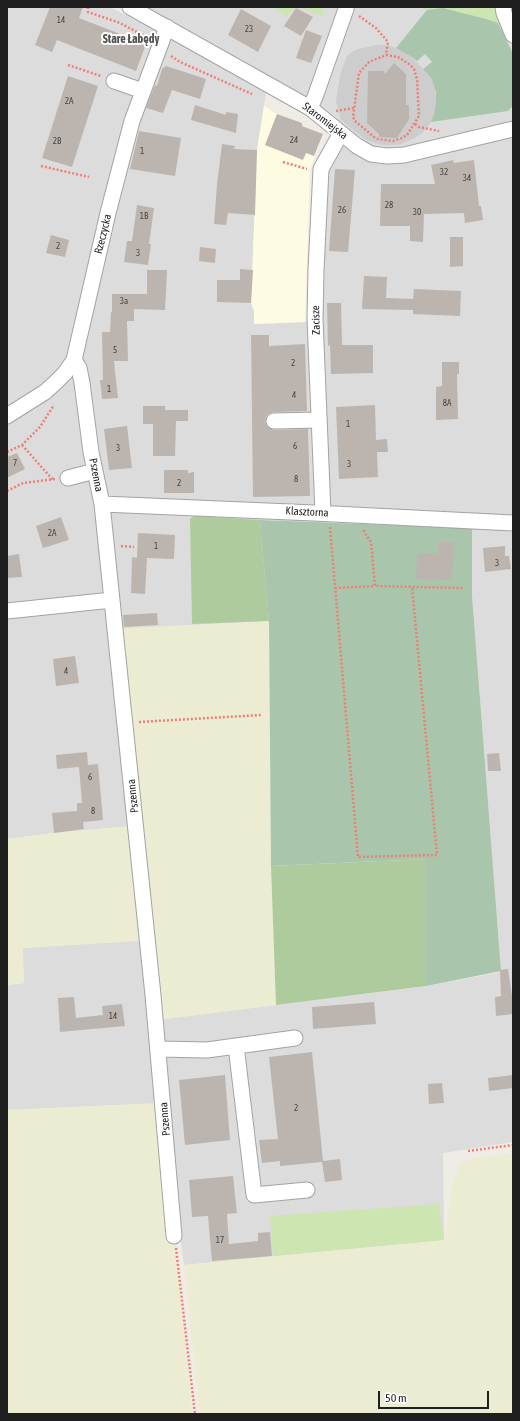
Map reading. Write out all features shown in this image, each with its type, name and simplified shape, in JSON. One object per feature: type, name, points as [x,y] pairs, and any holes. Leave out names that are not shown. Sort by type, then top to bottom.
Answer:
[{"type":"street","name":"Staromiejska","points":[[130,7],[310,108],[366,152],[377,155],[391,156],[416,153],[513,129]]},
{"type":"street","points":[[503,7],[513,35]]},
{"type":"street","points":[[310,108],[346,9]]},
{"type":"street","name":"Rzeczycka","points":[[7,416],[45,392],[65,373],[74,360],[108,213],[132,121],[167,27]]},
{"type":"street","points":[[114,81],[143,90]]},
{"type":"street","name":"Zacisze","points":[[327,516],[319,420],[315,312],[316,270],[322,169],[341,133]]},
{"type":"street","name":"Pszenna","points":[[74,360],[79,368],[82,383],[91,452],[102,504],[159,1049],[174,1236]]},
{"type":"street","points":[[274,421],[319,420]]},
{"type":"street","points":[[60,479],[95,471]]},
{"type":"street","name":"Klasztorna","points":[[102,504],[327,516],[364,515],[513,523]]},
{"type":"street","points":[[7,611],[112,600]]},
{"type":"street","points":[[159,1049],[207,1050],[295,1038]]},
{"type":"street","points":[[236,1046],[254,1195],[307,1190]]},
{"type":"path","points":[[88,7],[88,12],[120,23],[152,40]]},
{"type":"path","points":[[346,9],[376,28],[388,42],[386,55]]},
{"type":"path","points":[[165,53],[180,62],[255,96]]},
{"type":"path","points":[[386,55],[404,60],[412,67],[417,75],[419,116],[407,135],[402,138],[389,139],[374,137],[352,117],[359,73],[370,62],[386,55]]},
{"type":"path","points":[[180,62],[184,56]]},
{"type":"path","points":[[68,65],[114,81]]},
{"type":"path","points":[[335,111],[354,108]]},
{"type":"path","points":[[414,124],[418,127],[446,132]]},
{"type":"path","points":[[283,162],[310,169]]},
{"type":"path","points":[[41,166],[89,177]]},
{"type":"path","points":[[7,452],[22,445],[40,427],[56,402]]},
{"type":"path","points":[[22,445],[60,479]]},
{"type":"path","points":[[7,491],[23,484],[60,479]]},
{"type":"path","points":[[364,515],[364,532],[371,542],[375,586]]},
{"type":"path","points":[[327,516],[335,588],[358,856],[437,855],[412,587]]},
{"type":"path","points":[[335,588],[375,586],[463,588]]},
{"type":"path","points":[[125,722],[261,715]]},
{"type":"path","points":[[468,1152],[513,1145]]},
{"type":"path","points":[[174,1236],[195,1414]]},
{"type":"shaded area","points":[[7,7],[110,7],[161,33],[266,93],[257,150],[251,303],[254,311],[254,324],[305,322],[315,324],[321,169],[341,133],[128,7],[503,7],[513,32],[513,1142],[443,1153],[444,1240],[184,1265],[163,1103],[7,1110],[7,985],[24,983],[22,948],[144,940],[148,1024],[165,1019],[426,986],[501,972],[472,595],[472,528],[323,513],[323,523],[261,520],[269,621],[110,630],[132,826],[7,839]]},
{"type":"shaded area","points":[[377,45],[388,45],[412,57],[432,79],[435,87],[436,102],[431,122],[424,131],[415,138],[399,145],[382,145],[366,140],[341,120],[336,102],[340,75],[347,56],[358,49]]},
{"type":"shaded area","points":[[264,106],[277,114],[302,123],[302,126],[323,134],[310,170],[305,322],[254,324],[254,311],[251,303],[257,150]]},
{"type":"green space","points":[[271,7],[296,7],[287,16]]},
{"type":"green space","points":[[298,7],[324,7],[322,16]]},
{"type":"green space","points":[[418,7],[495,7],[498,23],[443,8],[427,10]]},
{"type":"green space","points":[[443,8],[498,23],[513,54],[513,105],[508,111],[431,122],[436,102],[436,92],[432,79],[423,69],[432,62],[425,54],[417,61],[396,48],[427,10]]},
{"type":"green space","points":[[194,516],[260,520],[269,621],[192,624],[190,519]]},
{"type":"green space","points":[[260,520],[472,528],[472,595],[501,971],[426,986],[426,859],[271,866],[269,621]]},
{"type":"green space","points":[[269,621],[271,866],[426,986],[165,1019],[156,940],[23,948],[24,983],[7,985],[7,839],[132,826],[110,629]]},
{"type":"green space","points":[[426,859],[426,986],[276,1005],[271,866]]},
{"type":"green space","points":[[163,1103],[192,1414],[7,1414],[7,1110]]},
{"type":"green space","points":[[513,1153],[513,1414],[200,1414],[184,1265],[444,1240],[453,1182],[461,1162],[476,1158]]},
{"type":"green space","points":[[439,1204],[444,1240],[273,1256],[270,1216]]},
{"type":"building","points":[[50,7],[83,7],[79,18],[146,44],[136,71],[57,40],[52,52],[35,45]]},
{"type":"building","points":[[296,8],[313,17],[301,36],[284,26]]},
{"type":"building","points":[[241,9],[271,26],[258,52],[228,35]]},
{"type":"building","points":[[306,30],[322,36],[311,63],[296,58]]},
{"type":"building","points":[[394,63],[406,74],[406,105],[409,105],[409,119],[397,138],[379,137],[379,134],[367,123],[368,71],[384,71],[385,74]]},
{"type":"building","points":[[166,66],[206,79],[200,99],[172,90],[163,113],[146,108],[155,85],[157,86],[162,69]]},
{"type":"building","points":[[68,76],[98,86],[72,167],[42,158]]},
{"type":"building","points":[[195,105],[226,115],[226,112],[238,114],[236,133],[191,120]]},
{"type":"building","points":[[277,114],[302,123],[302,126],[323,134],[314,156],[306,153],[303,160],[265,145]]},
{"type":"building","points":[[139,131],[181,138],[175,176],[130,169]]},
{"type":"building","points":[[222,144],[235,146],[234,149],[257,150],[255,215],[228,213],[226,225],[214,224]]},
{"type":"building","points":[[453,160],[454,163],[474,160],[479,206],[481,206],[483,220],[465,223],[464,213],[424,214],[423,242],[410,241],[410,226],[380,226],[381,184],[435,184],[431,165]]},
{"type":"building","points":[[335,169],[355,170],[348,252],[329,251]]},
{"type":"building","points":[[137,205],[154,208],[149,244],[151,244],[148,265],[124,262],[127,241],[132,241]]},
{"type":"building","points":[[51,235],[69,240],[65,257],[46,253]]},
{"type":"building","points":[[450,237],[463,237],[463,266],[450,267]]},
{"type":"building","points":[[200,247],[216,249],[215,263],[199,261]]},
{"type":"building","points":[[240,269],[253,270],[251,303],[217,302],[217,280],[240,280]]},
{"type":"building","points":[[147,270],[167,270],[165,310],[134,309],[134,321],[127,321],[128,361],[114,361],[118,398],[102,399],[100,380],[103,380],[102,332],[110,332],[112,294],[147,294]]},
{"type":"building","points":[[364,276],[387,277],[386,298],[413,299],[414,289],[461,291],[460,316],[413,314],[413,310],[362,309]]},
{"type":"building","points":[[327,303],[341,303],[342,345],[373,345],[373,373],[331,374],[330,345],[328,346]]},
{"type":"building","points":[[251,335],[269,335],[269,346],[305,344],[307,411],[273,412],[266,416],[265,422],[267,426],[274,430],[308,429],[310,496],[253,497]]},
{"type":"building","points":[[442,362],[459,362],[459,374],[457,374],[458,419],[436,420],[436,387],[442,386]]},
{"type":"building","points":[[375,405],[376,440],[387,439],[388,452],[377,452],[378,477],[339,479],[336,407]]},
{"type":"building","points":[[143,406],[165,406],[165,410],[188,410],[188,421],[176,421],[175,456],[153,456],[153,424],[143,424]]},
{"type":"building","points":[[127,426],[132,468],[109,470],[104,429]]},
{"type":"building","points":[[17,453],[25,469],[7,478],[7,457]]},
{"type":"building","points":[[164,470],[188,470],[188,473],[194,472],[194,493],[164,493]]},
{"type":"building","points":[[61,517],[69,540],[43,548],[36,526]]},
{"type":"building","points":[[138,533],[175,535],[174,559],[147,558],[145,594],[131,593],[132,557],[137,558]]},
{"type":"building","points":[[438,542],[454,542],[452,579],[416,579],[417,553],[438,553]]},
{"type":"building","points":[[505,546],[505,556],[509,556],[511,569],[485,572],[483,548]]},
{"type":"building","points":[[19,554],[22,577],[7,578],[7,556]]},
{"type":"building","points":[[157,613],[158,625],[124,627],[123,615]]},
{"type":"building","points":[[75,656],[79,683],[56,686],[53,659]]},
{"type":"building","points":[[87,752],[88,765],[98,764],[103,820],[83,822],[84,829],[54,833],[52,813],[77,811],[77,803],[82,803],[79,767],[57,769],[56,755]]},
{"type":"building","points":[[499,753],[501,771],[488,771],[487,754]]},
{"type":"building","points":[[508,969],[512,996],[513,995],[513,1014],[496,1016],[495,997],[501,996],[500,970]]},
{"type":"building","points":[[74,997],[76,1018],[103,1015],[102,1006],[122,1004],[125,1026],[60,1032],[58,998]]},
{"type":"building","points":[[374,1002],[376,1024],[313,1029],[312,1007]]},
{"type":"building","points":[[312,1052],[323,1161],[340,1159],[342,1180],[325,1182],[322,1162],[280,1166],[280,1161],[262,1163],[259,1140],[278,1139],[269,1057]]},
{"type":"building","points":[[225,1075],[230,1140],[185,1145],[179,1080]]},
{"type":"building","points":[[513,1075],[513,1088],[489,1091],[488,1078]]},
{"type":"building","points":[[442,1083],[444,1103],[429,1104],[428,1084]]},
{"type":"building","points":[[233,1176],[237,1213],[227,1214],[229,1244],[258,1241],[258,1233],[270,1232],[272,1256],[212,1261],[208,1216],[192,1217],[189,1180]]},
{"type":"district","name":"Stare Łabędy","points":[[131,39]]}]
